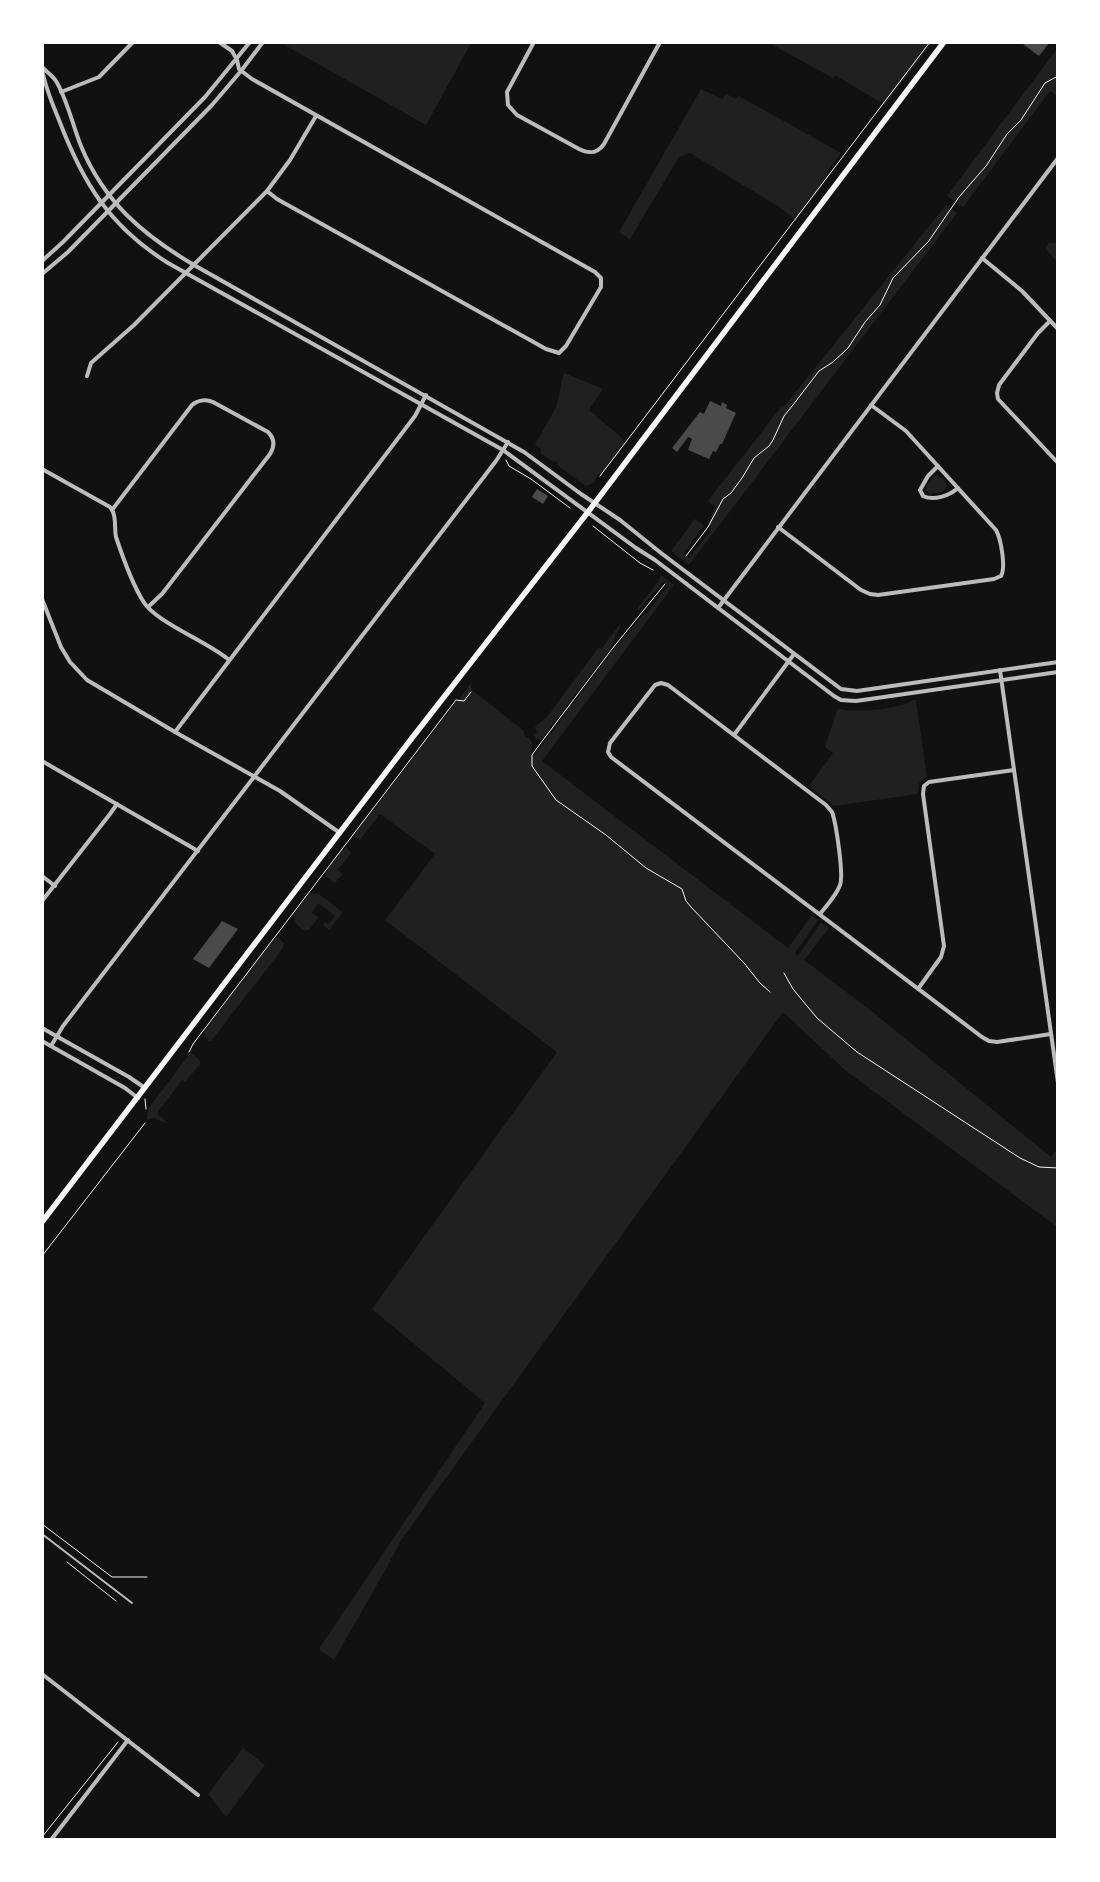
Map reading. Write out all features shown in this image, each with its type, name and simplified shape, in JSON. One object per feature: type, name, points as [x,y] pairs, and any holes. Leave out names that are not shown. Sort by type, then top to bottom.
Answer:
[{"type":"main road","points":[[42,1222],[595,503],[944,42]]},
{"type":"street","points":[[61,92],[98,78],[133,42]]},
{"type":"street","points":[[219,42],[232,50],[241,71],[252,79],[599,275],[601,284],[599,291],[566,346],[559,353],[556,353],[285,204],[267,191]]},
{"type":"street","points":[[42,260],[205,97],[250,42]]},
{"type":"street","points":[[42,274],[108,212],[212,106],[263,42]]},
{"type":"street","points":[[534,42],[507,92],[508,105],[517,115],[589,153],[598,151],[604,144],[660,42]]},
{"type":"street","points":[[42,68],[56,81],[94,172],[109,195],[148,236],[194,265],[508,442],[620,520],[841,689],[850,691],[1058,662]]},
{"type":"street","points":[[42,68],[45,84],[70,148],[83,175],[108,212],[143,245],[159,257],[503,450],[834,696],[851,701],[1058,672]]},
{"type":"street","points":[[87,376],[92,363],[134,325],[267,191],[290,160],[316,116]]},
{"type":"street","points":[[718,608],[1058,158]]},
{"type":"street","points":[[982,258],[1017,286],[1058,329]]},
{"type":"street","points":[[1050,321],[1038,333],[999,385],[997,393],[998,399],[1058,463]]},
{"type":"street","points":[[175,732],[415,416],[426,395]]},
{"type":"street","points":[[112,510],[192,405],[199,401],[213,402],[268,432],[273,438],[274,445],[270,454],[162,594],[148,607]]},
{"type":"street","points":[[778,527],[864,592],[870,594],[878,595],[999,577],[1002,574],[1003,568],[998,534],[906,431],[871,404]]},
{"type":"street","points":[[51,1046],[508,442]]},
{"type":"street","points":[[938,466],[923,484],[920,490],[922,496],[929,498],[946,495],[958,488]]},
{"type":"street","points":[[42,469],[106,504],[112,510],[118,541],[139,593],[148,607],[165,620],[216,650],[229,660]]},
{"type":"street","points":[[42,599],[61,647],[70,662],[82,675],[101,689],[294,800],[340,833]]},
{"type":"street","points":[[734,735],[794,654]]},
{"type":"street","points":[[1000,670],[1058,1083]]},
{"type":"street","points":[[820,914],[837,891],[841,882],[832,812],[826,805],[668,685],[661,683],[652,687],[610,743],[608,752],[611,757],[918,989],[989,1040],[1002,1041],[1050,1034]]},
{"type":"street","points":[[42,761],[198,851]]},
{"type":"street","points":[[918,989],[941,957],[944,946],[923,794],[924,786],[929,782],[1014,770]]},
{"type":"street","points":[[42,901],[117,804]]},
{"type":"street","points":[[42,876],[55,886]]},
{"type":"street","points":[[42,1028],[145,1088]]},
{"type":"street","points":[[42,1041],[125,1088],[138,1098]]},
{"type":"street","points":[[42,1674],[198,1795]]},
{"type":"street","points":[[50,1840],[128,1740]]},
{"type":"lane","points":[[42,1534],[132,1603]]},
{"type":"path","points":[[600,476],[930,42]]},
{"type":"path","points":[[686,556],[708,527],[723,499],[742,478],[754,458],[773,440],[784,416],[792,405],[820,371],[848,348],[865,322],[880,305],[893,278],[928,242],[959,197],[986,166],[1007,134],[1022,120],[1044,83],[1058,76]]},
{"type":"path","points":[[505,459],[509,466],[531,479],[570,508]]},
{"type":"path","points":[[593,526],[653,570]]},
{"type":"path","points":[[665,584],[612,649],[537,748],[532,756],[532,766],[556,800],[646,868],[682,889],[686,902],[690,907],[770,992]]},
{"type":"path","points":[[189,1052],[193,1044],[456,700],[464,701],[471,692]]},
{"type":"path","points":[[784,972],[793,989],[817,1018],[857,1052],[1020,1158],[1039,1167],[1058,1168]]},
{"type":"path","points":[[42,1256],[145,1123]]},
{"type":"path","points":[[42,1524],[112,1577],[148,1577]]},
{"type":"path","points":[[67,1562],[116,1601]]},
{"type":"path","points":[[42,1838],[116,1743]]},
{"type":"shaded area","points":[[281,43],[471,43],[426,125]]},
{"type":"shaded area","points":[[769,43],[932,43],[885,105],[835,75],[833,78]]},
{"type":"shaded area","points":[[1057,49],[1057,95],[1050,91],[963,207],[947,196]]},
{"type":"shaded area","points":[[701,89],[722,99],[726,94],[736,99],[739,96],[841,153],[828,171],[829,176],[796,221],[781,208],[690,153],[679,157],[630,239],[619,232]]},
{"type":"shaded area","points":[[946,205],[957,213],[689,565],[671,551],[695,519],[704,526],[683,554],[689,558],[711,530],[711,525],[708,523],[716,507],[708,501],[781,407],[783,408]]},
{"type":"shaded area","points":[[1049,243],[1057,243],[1057,262],[1045,248]]},
{"type":"shaded area","points":[[564,373],[603,389],[589,410],[623,439],[625,445],[601,475],[599,474],[593,483],[586,486],[557,465],[558,463],[541,454],[541,449],[535,445],[556,407]]},
{"type":"shaded area","points":[[935,476],[943,479],[947,487],[942,492],[930,494],[926,491],[926,486]]},
{"type":"shaded area","points":[[661,575],[674,585],[542,761],[788,948],[812,915],[818,920],[795,953],[798,956],[821,922],[829,928],[804,960],[869,1009],[1051,1157],[1057,1149],[1057,1230],[1056,1226],[845,1070],[783,1012],[401,1540],[334,1660],[320,1650],[320,1647],[485,1403],[372,1309],[557,1052],[385,920],[435,854],[380,814],[360,840],[355,837],[355,833],[472,682],[471,687],[473,691],[523,730],[526,738],[528,737],[532,742],[532,752],[535,754],[613,650],[644,614],[646,615],[668,585],[663,582],[639,610],[637,609]]},
{"type":"shaded area","points":[[622,622],[610,649],[541,740],[536,739],[533,734],[537,733],[535,727],[547,717],[599,647],[601,649]]},
{"type":"shaded area","points":[[916,700],[927,777],[919,783],[918,794],[834,806],[809,786],[833,753],[825,747],[838,708],[853,711],[876,710],[899,706]]},
{"type":"shaded area","points":[[346,847],[351,853],[338,870],[342,874],[335,883],[326,877],[325,872]]},
{"type":"shaded area","points":[[310,893],[319,894],[341,911],[342,913],[329,930],[323,925],[325,922],[329,924],[335,916],[318,903],[312,913],[320,918],[309,930],[305,931],[295,922],[294,917],[298,908]]},
{"type":"shaded area","points":[[278,937],[284,943],[283,948],[211,1041],[209,1041],[204,1031],[274,939]]},
{"type":"shaded area","points":[[191,1052],[200,1061],[200,1064],[185,1082],[182,1080],[157,1113],[168,1124],[154,1118],[147,1120],[148,1109]]},
{"type":"shaded area","points":[[243,1748],[265,1765],[226,1817],[208,1794]]},
{"type":"building","points":[[1020,42],[1050,42],[1039,56]]},
{"type":"building","points":[[710,401],[721,406],[722,402],[727,405],[726,408],[736,413],[722,444],[720,444],[716,452],[713,451],[709,459],[688,450],[692,439],[688,437],[677,452],[672,448],[700,412],[704,414]]},
{"type":"building","points":[[537,489],[548,496],[543,504],[532,497]]},
{"type":"building","points":[[222,921],[238,929],[209,968],[193,959]]}]
